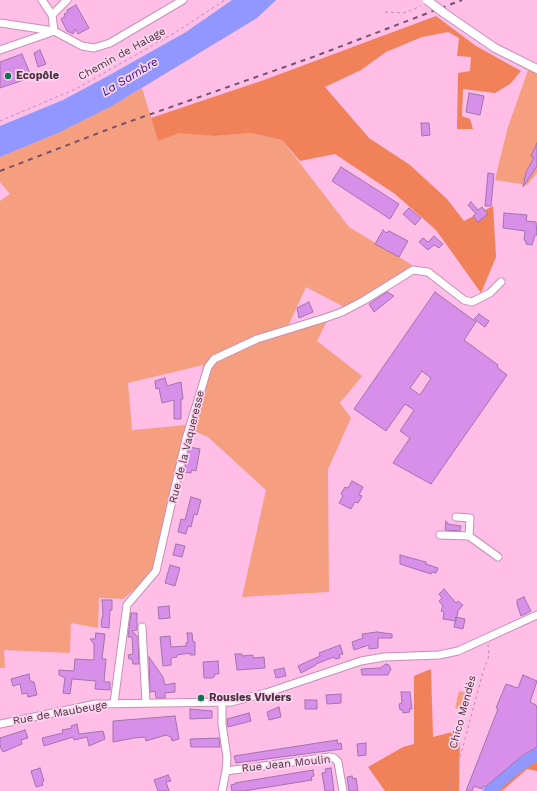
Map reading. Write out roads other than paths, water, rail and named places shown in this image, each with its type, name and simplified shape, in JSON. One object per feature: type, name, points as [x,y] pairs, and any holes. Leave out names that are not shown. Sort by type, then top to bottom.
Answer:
[{"type":"main road","points":[[425,3],[444,13],[495,48],[537,69]]},
{"type":"street","points":[[42,0],[52,15],[54,31]]},
{"type":"street","points":[[52,15],[67,0]]},
{"type":"street","points":[[0,23],[54,31],[82,46],[99,47],[110,43],[175,3],[183,0]]},
{"type":"street","points":[[0,50],[54,31]]},
{"type":"street","name":"Rue de la Vaqueresse","points":[[114,703],[127,606],[156,571],[186,439],[208,367],[214,359],[258,338],[342,312],[363,301],[413,270],[428,272],[464,300],[472,302],[490,293],[501,282]]},
{"type":"street","points":[[456,517],[470,518],[469,536]]},
{"type":"street","points":[[440,535],[469,536],[498,557]]},
{"type":"street","name":"Rue de Maubeuge","points":[[0,724],[83,706],[114,703],[222,702],[266,693],[361,661],[384,657],[446,654],[465,648],[537,614]]},
{"type":"street","points":[[142,627],[146,703]]},
{"type":"street","points":[[222,702],[226,771],[222,791]]},
{"type":"street","name":"Rue Jean Moulin","points":[[226,771],[330,757],[338,762],[343,791]]},
{"type":"water","name":"La Sambre","points":[[232,0],[276,0],[257,18],[112,106],[58,133],[0,157],[0,126],[63,100],[106,77],[186,32]]},
{"type":"waterway","points":[[489,791],[516,768],[537,754]]},
{"type":"railway","points":[[0,171],[117,126],[313,57],[462,0]]},
{"type":"place","name":"Ecopôle","points":[[8,76]]},
{"type":"place","name":"Rousies Viviers","points":[[201,698]]}]
